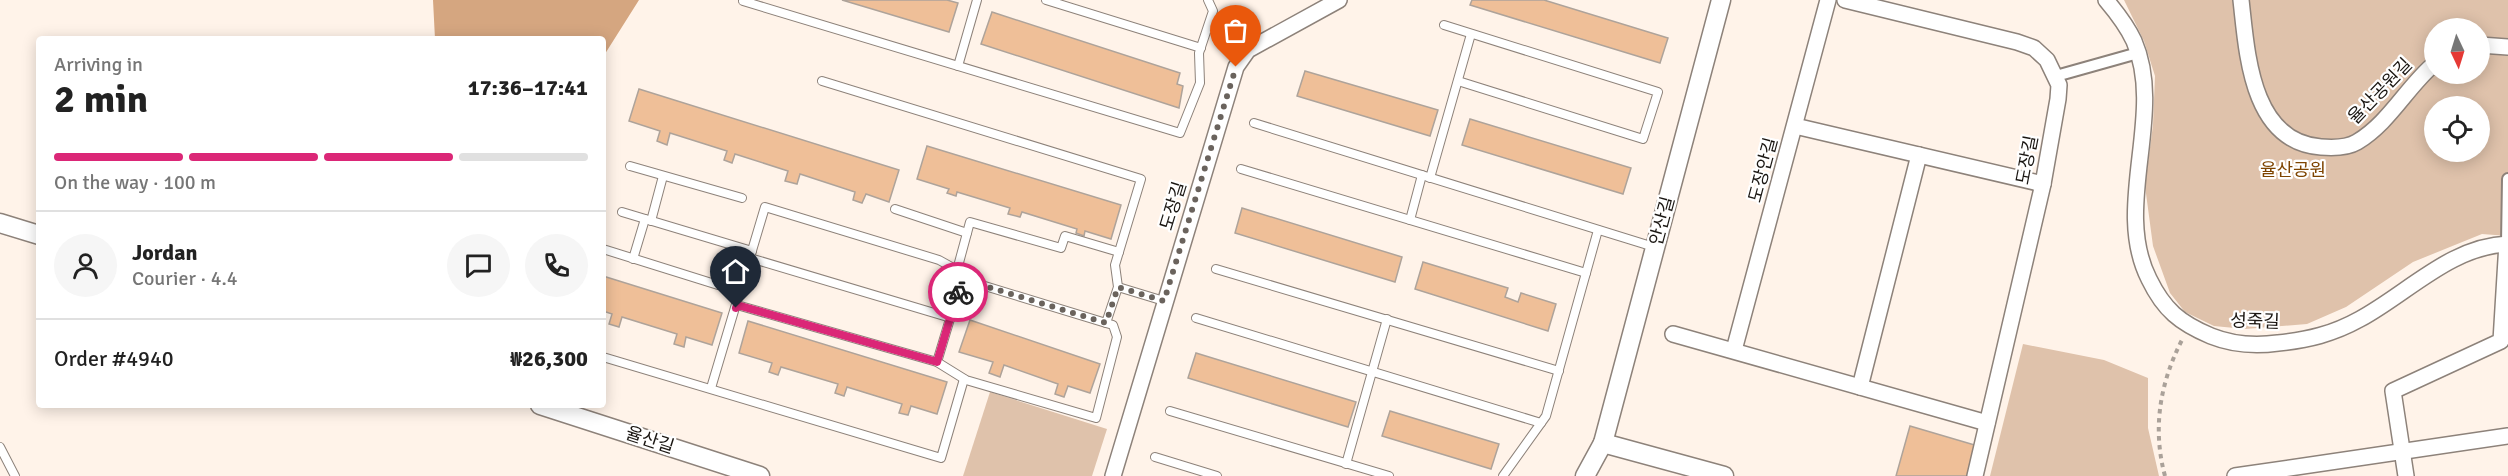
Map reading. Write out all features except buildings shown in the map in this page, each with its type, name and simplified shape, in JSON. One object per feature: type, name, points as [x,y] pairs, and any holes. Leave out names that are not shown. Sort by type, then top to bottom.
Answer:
[{"type":"street","points":[[1248,50],[1339,0]]},
{"type":"street","name":"안산길","points":[[1603,443],[1721,0]]},
{"type":"street","name":"도장안길","points":[[1734,350],[1828,0]]},
{"type":"street","points":[[1845,0],[2018,42],[2034,48],[2047,60],[2056,76],[2138,53]]},
{"type":"street","name":"성죽길","points":[[2106,0],[2124,22],[2138,53],[2145,98],[2137,186],[2137,228],[2144,266],[2162,301],[2177,320],[2188,327],[2234,343],[2270,344],[2313,339],[2360,319],[2461,255],[2484,247],[2507,244]]},
{"type":"street","name":"율산공원길","points":[[2241,0],[2246,42],[2261,104],[2277,126],[2294,140],[2312,146],[2334,148],[2355,144],[2369,134],[2424,75]]},
{"type":"street","points":[[2490,46],[2508,47]]},
{"type":"street","name":"도장길","points":[[1113,476],[1236,67],[1248,50]]},
{"type":"street","name":"도장길","points":[[1975,476],[2043,184],[2058,99],[2059,85],[2056,76]]},
{"type":"street","points":[[1795,126],[2043,184]]},
{"type":"street","points":[[1860,387],[1919,155]]},
{"type":"street","points":[[2406,476],[2393,391],[2501,341],[2507,244],[2508,179]]},
{"type":"street","points":[[0,223],[36,235]]},
{"type":"street","points":[[1673,334],[1987,423]]},
{"type":"street","name":"율산길","points":[[549,408],[760,476]]},
{"type":"street","points":[[2235,476],[2508,436]]},
{"type":"street","points":[[1585,476],[1603,443],[1725,476]]},
{"type":"lane","points":[[958,66],[977,0]]},
{"type":"lane","points":[[1046,0],[1201,48]]},
{"type":"lane","points":[[743,1],[1180,133],[1200,83],[1201,72],[1198,64],[1213,11],[1208,0]]},
{"type":"lane","points":[[1444,25],[1658,92],[1643,140],[1458,81]]},
{"type":"lane","points":[[1209,27],[1248,50]]},
{"type":"lane","points":[[1410,220],[1458,81],[1471,34]]},
{"type":"lane","points":[[822,81],[1141,179],[1115,265],[1118,287],[1106,323]]},
{"type":"lane","points":[[1254,123],[1655,248]]},
{"type":"lane","points":[[630,166],[742,198]]},
{"type":"lane","points":[[1241,169],[1586,273]]},
{"type":"lane","points":[[633,259],[663,176]]},
{"type":"lane","points":[[711,388],[765,207],[939,260],[957,270],[962,279],[1113,325],[1117,337],[1096,418],[964,379],[937,362],[737,305]]},
{"type":"lane","points":[[895,209],[967,233]]},
{"type":"lane","points":[[622,212],[951,318]]},
{"type":"lane","points":[[957,270],[970,222],[1061,248],[1065,236],[1119,252]]},
{"type":"lane","points":[[1503,476],[1546,416],[1598,230]]},
{"type":"lane","points":[[606,250],[718,285]]},
{"type":"lane","points":[[1216,268],[1559,371]]},
{"type":"lane","points":[[937,362],[962,279]]},
{"type":"lane","points":[[1118,287],[1164,301]]},
{"type":"lane","points":[[1196,318],[1541,423]]},
{"type":"lane","points":[[1346,464],[1387,320]]},
{"type":"lane","points":[[606,358],[941,458],[964,379]]},
{"type":"lane","points":[[1170,411],[1389,476]]},
{"type":"lane","points":[[0,447],[15,476]]},
{"type":"lane","points":[[1155,457],[1217,476]]},
{"type":"path","points":[[2165,476],[2158,435],[2158,411],[2164,382],[2188,327]]},
{"type":"green space","name":"율산공원","points":[[2124,0],[2508,0],[2508,236],[2482,234],[2413,262],[2346,307],[2307,324],[2245,329],[2214,326],[2185,312],[2170,293],[2153,246],[2145,186],[2153,125],[2155,76],[2144,41]]},
{"type":"green space","points":[[2023,344],[2104,360],[2148,378],[2148,428],[2159,476],[1990,476]]},
{"type":"green space","points":[[990,392],[1107,429],[1092,476],[963,476]]},
{"type":"shaded area","points":[[433,0],[639,0],[606,52],[606,36],[435,36]]},
{"type":"way so far","points":[[958,292],[962,279],[1106,323],[1118,287],[1164,301],[1236,67]]},
{"type":"route","points":[[736,308],[737,305],[937,362],[958,292]]}]
